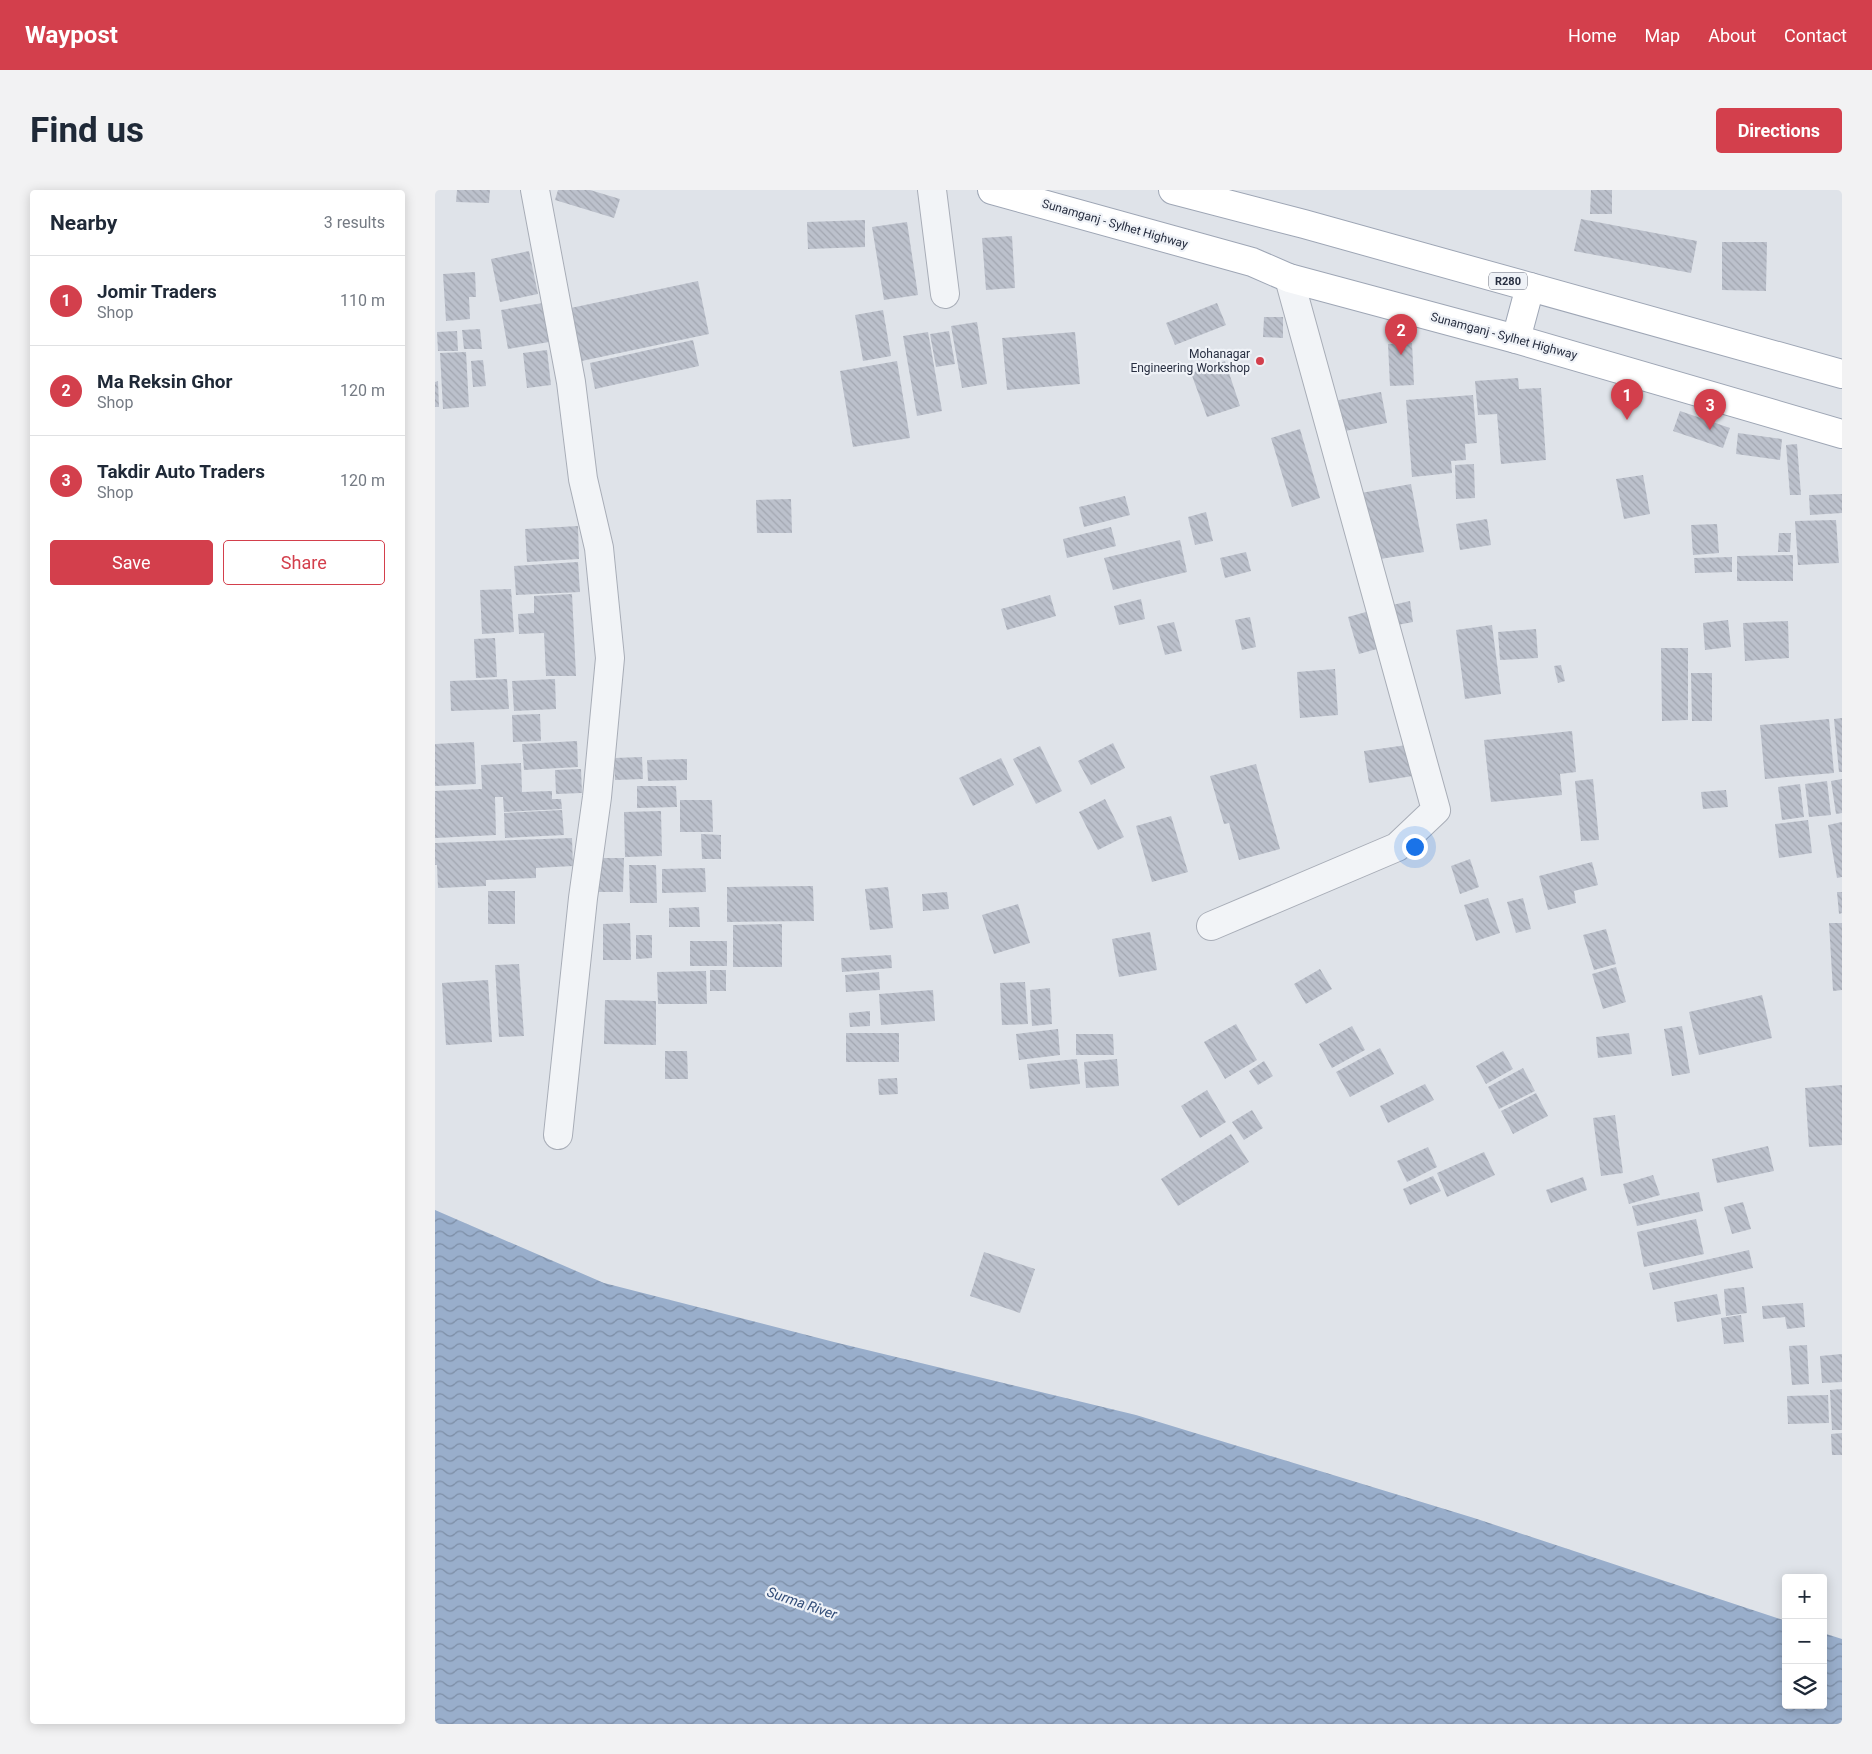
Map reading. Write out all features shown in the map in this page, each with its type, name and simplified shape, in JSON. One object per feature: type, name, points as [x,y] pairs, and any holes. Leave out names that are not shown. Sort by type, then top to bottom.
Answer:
[{"type":"main road","name":"Sunamganj - Sylhet Highway","points":[[992,190],[1252,262],[1289,278],[1516,339],[1842,434]]},
{"type":"main road","name":"R280","points":[[1173,190],[1303,224],[1842,374]]},
{"type":"main road","points":[[1516,339],[1530,287]]},
{"type":"street","points":[[535,190],[571,382],[583,479],[599,548],[610,658],[597,797],[583,898],[557,1135]]},
{"type":"street","points":[[932,190],[945,294]]},
{"type":"street","points":[[1211,926],[1397,847],[1436,810],[1289,278]]},
{"type":"water","name":"Surma River","points":[[435,1210],[604,1283],[834,1342],[1136,1415],[1474,1518],[1782,1620],[1782,1709],[1827,1709],[1827,1634],[1842,1639],[1842,1724],[435,1724]]},
{"type":"building","points":[[457,190],[490,190],[489,203],[456,202]]},
{"type":"building","points":[[558,190],[590,190],[620,199],[614,218],[555,200]]},
{"type":"building","points":[[1591,190],[1612,190],[1612,214],[1590,214]]},
{"type":"building","points":[[1581,219],[1697,241],[1691,273],[1574,251]]},
{"type":"building","points":[[865,220],[865,247],[808,249],[807,222]]},
{"type":"building","points":[[907,222],[918,295],[884,300],[872,227]]},
{"type":"building","points":[[1012,236],[1015,288],[986,290],[982,238]]},
{"type":"building","points":[[1722,242],[1767,242],[1766,291],[1722,290]]},
{"type":"building","points":[[529,251],[538,294],[500,302],[491,259]]},
{"type":"building","points":[[475,272],[476,297],[469,297],[470,319],[446,321],[443,274]]},
{"type":"building","points":[[698,281],[709,334],[577,362],[566,309]]},
{"type":"building","points":[[549,302],[555,341],[508,349],[501,310]]},
{"type":"building","points":[[1217,303],[1226,325],[1175,345],[1166,323]]},
{"type":"building","points":[[883,310],[891,356],[863,361],[855,315]]},
{"type":"building","points":[[1264,317],[1283,317],[1283,338],[1263,337]]},
{"type":"building","points":[[977,322],[987,384],[962,388],[951,326]]},
{"type":"building","points":[[480,329],[482,349],[464,349],[462,330]]},
{"type":"building","points":[[457,331],[458,351],[438,351],[437,332]]},
{"type":"building","points":[[949,331],[955,364],[936,367],[930,334]]},
{"type":"building","points":[[928,332],[942,411],[917,416],[903,336]]},
{"type":"building","points":[[1075,332],[1080,384],[1007,390],[1002,338]]},
{"type":"building","points":[[693,340],[699,366],[595,389],[590,363]]},
{"type":"building","points":[[1412,343],[1414,385],[1390,386],[1388,344]]},
{"type":"building","points":[[547,350],[551,385],[527,388],[523,353]]},
{"type":"building","points":[[466,352],[469,407],[443,409],[440,353]]},
{"type":"building","points":[[483,360],[486,386],[473,387],[471,361]]},
{"type":"building","points":[[897,361],[910,438],[853,447],[840,371]]},
{"type":"building","points":[[1225,361],[1240,406],[1207,417],[1191,373]]},
{"type":"building","points":[[1518,378],[1519,389],[1541,388],[1546,460],[1501,464],[1497,414],[1478,415],[1475,381]]},
{"type":"building","points":[[438,381],[439,407],[435,407],[435,382]]},
{"type":"building","points":[[1381,392],[1387,423],[1340,432],[1334,401]]},
{"type":"building","points":[[1473,395],[1477,443],[1465,444],[1466,460],[1451,461],[1452,473],[1412,477],[1406,400]]},
{"type":"building","points":[[1680,411],[1730,428],[1723,448],[1673,431]]},
{"type":"building","points":[[1300,429],[1320,498],[1292,507],[1271,438]]},
{"type":"building","points":[[1738,433],[1782,439],[1780,460],[1736,454]]},
{"type":"building","points":[[1797,444],[1801,495],[1790,495],[1786,445]]},
{"type":"building","points":[[1474,464],[1475,498],[1456,499],[1455,465]]},
{"type":"building","points":[[1643,475],[1650,514],[1624,519],[1616,479]]},
{"type":"building","points":[[1411,484],[1424,552],[1374,560],[1361,493]]},
{"type":"building","points":[[1842,494],[1842,513],[1810,515],[1809,495]]},
{"type":"building","points":[[1125,496],[1130,515],[1084,527],[1079,507]]},
{"type":"building","points":[[791,499],[792,533],[757,533],[756,500]]},
{"type":"building","points":[[1206,512],[1213,541],[1195,545],[1188,517]]},
{"type":"building","points":[[1487,519],[1491,545],[1460,550],[1456,524]]},
{"type":"building","points":[[1836,520],[1839,563],[1798,565],[1795,521]]},
{"type":"building","points":[[1717,524],[1719,553],[1693,555],[1691,525]]},
{"type":"building","points":[[578,526],[579,559],[527,562],[525,529]]},
{"type":"building","points":[[1111,527],[1116,546],[1067,558],[1063,539]]},
{"type":"building","points":[[1779,533],[1791,533],[1790,552],[1778,552]]},
{"type":"building","points":[[1180,540],[1187,572],[1113,590],[1104,558]]},
{"type":"building","points":[[1246,552],[1251,571],[1225,578],[1220,558]]},
{"type":"building","points":[[1793,555],[1793,581],[1737,581],[1737,556]]},
{"type":"building","points":[[1732,557],[1732,572],[1695,573],[1694,558]]},
{"type":"building","points":[[578,562],[580,592],[516,595],[514,566]]},
{"type":"building","points":[[511,589],[514,632],[482,634],[480,590]]},
{"type":"building","points":[[572,594],[576,676],[546,676],[544,633],[519,634],[518,614],[534,613],[534,596]]},
{"type":"building","points":[[1050,595],[1056,616],[1007,630],[1001,609]]},
{"type":"building","points":[[1141,599],[1145,619],[1119,625],[1114,606]]},
{"type":"building","points":[[1410,601],[1413,622],[1392,626],[1388,606]]},
{"type":"building","points":[[1373,610],[1384,647],[1359,654],[1348,617]]},
{"type":"building","points":[[1250,617],[1256,647],[1242,650],[1235,620]]},
{"type":"building","points":[[1728,620],[1731,647],[1705,650],[1703,623]]},
{"type":"building","points":[[1788,621],[1789,658],[1745,661],[1743,623]]},
{"type":"building","points":[[1174,622],[1182,651],[1165,655],[1157,626]]},
{"type":"building","points":[[1492,625],[1501,694],[1465,699],[1456,630]]},
{"type":"building","points":[[1536,629],[1538,658],[1500,660],[1498,632]]},
{"type":"building","points":[[495,638],[497,677],[476,678],[474,639]]},
{"type":"building","points":[[1661,648],[1688,648],[1688,720],[1662,721]]},
{"type":"building","points":[[1561,665],[1565,681],[1558,683],[1554,666]]},
{"type":"building","points":[[1335,669],[1338,715],[1300,718],[1297,672]]},
{"type":"building","points":[[1691,673],[1712,673],[1712,721],[1692,721]]},
{"type":"building","points":[[507,679],[509,709],[451,711],[450,681]]},
{"type":"building","points":[[555,679],[556,709],[514,711],[512,681]]},
{"type":"building","points":[[540,714],[541,741],[513,742],[512,715]]},
{"type":"building","points":[[1842,718],[1842,772],[1839,772],[1834,719]]},
{"type":"building","points":[[1829,719],[1834,773],[1765,779],[1760,725]]},
{"type":"building","points":[[1572,731],[1576,772],[1560,774],[1562,795],[1491,802],[1484,740]]},
{"type":"building","points":[[577,741],[578,767],[524,770],[522,744]]},
{"type":"building","points":[[474,742],[476,784],[435,786],[435,744]]},
{"type":"building","points":[[1113,743],[1125,768],[1091,785],[1078,761]]},
{"type":"building","points":[[1414,744],[1419,775],[1369,783],[1364,751]]},
{"type":"building","points":[[1040,746],[1062,791],[1036,804],[1013,759]]},
{"type":"building","points":[[642,757],[643,779],[615,780],[614,758]]},
{"type":"building","points":[[1001,758],[1014,785],[973,806],[959,778]]},
{"type":"building","points":[[687,759],[687,780],[648,781],[647,760]]},
{"type":"building","points":[[521,763],[522,792],[552,791],[552,799],[561,799],[562,809],[504,812],[503,797],[495,797],[496,835],[435,838],[435,791],[482,789],[481,765]]},
{"type":"building","points":[[1256,764],[1280,849],[1239,860],[1229,823],[1224,824],[1210,776]]},
{"type":"building","points":[[581,769],[582,793],[556,794],[555,770]]},
{"type":"building","points":[[1593,779],[1599,840],[1581,841],[1575,781]]},
{"type":"building","points":[[1842,779],[1842,813],[1836,814],[1831,781]]},
{"type":"building","points":[[1827,781],[1831,815],[1809,817],[1805,784]]},
{"type":"building","points":[[1800,784],[1804,817],[1782,820],[1778,787]]},
{"type":"building","points":[[637,786],[676,786],[677,807],[637,808]]},
{"type":"building","points":[[1726,790],[1728,807],[1703,809],[1701,792]]},
{"type":"building","points":[[1105,799],[1124,837],[1098,850],[1079,812]]},
{"type":"building","points":[[680,800],[712,800],[713,832],[680,832]]},
{"type":"building","points":[[562,810],[564,835],[505,838],[504,813]]},
{"type":"building","points":[[661,811],[662,856],[625,857],[624,812]]},
{"type":"building","points":[[1171,816],[1188,872],[1152,882],[1136,826]]},
{"type":"building","points":[[1808,820],[1812,853],[1779,858],[1775,824]]},
{"type":"building","points":[[1842,822],[1842,877],[1837,878],[1828,825]]},
{"type":"building","points":[[701,834],[721,835],[721,859],[702,859]]},
{"type":"building","points":[[572,838],[573,866],[536,868],[536,878],[486,880],[486,886],[438,888],[435,843]]},
{"type":"building","points":[[595,858],[624,858],[623,892],[594,892]]},
{"type":"building","points":[[1470,859],[1479,887],[1460,894],[1451,866]]},
{"type":"building","points":[[1592,862],[1598,885],[1574,891],[1576,903],[1548,910],[1539,876]]},
{"type":"building","points":[[629,865],[656,865],[657,903],[630,903]]},
{"type":"building","points":[[705,868],[706,892],[662,893],[662,869]]},
{"type":"building","points":[[813,886],[814,921],[727,922],[727,887]]},
{"type":"building","points":[[888,887],[893,928],[870,930],[865,889]]},
{"type":"building","points":[[488,891],[515,891],[515,924],[488,924]]},
{"type":"building","points":[[947,892],[949,909],[923,911],[922,894]]},
{"type":"building","points":[[1837,892],[1842,892],[1842,913],[1839,914]]},
{"type":"building","points":[[1488,898],[1500,933],[1476,941],[1464,905]]},
{"type":"building","points":[[1523,898],[1531,929],[1516,933],[1507,902]]},
{"type":"building","points":[[1018,904],[1030,943],[994,954],[982,915]]},
{"type":"building","points":[[699,907],[700,927],[669,927],[669,908]]},
{"type":"building","points":[[630,923],[631,960],[603,960],[603,924]]},
{"type":"building","points":[[1829,923],[1842,923],[1842,990],[1833,991]]},
{"type":"building","points":[[782,924],[782,967],[733,967],[733,925]]},
{"type":"building","points":[[1606,929],[1616,964],[1594,970],[1583,935]]},
{"type":"building","points":[[1150,932],[1157,970],[1119,977],[1112,939]]},
{"type":"building","points":[[636,935],[652,935],[652,958],[636,959]]},
{"type":"building","points":[[690,941],[727,941],[727,966],[690,966]]},
{"type":"building","points":[[891,955],[892,968],[842,972],[841,958]]},
{"type":"building","points":[[519,964],[524,1036],[499,1037],[495,965]]},
{"type":"building","points":[[1616,967],[1626,1002],[1603,1009],[1592,974]]},
{"type":"building","points":[[1320,969],[1332,989],[1306,1004],[1294,984]]},
{"type":"building","points":[[710,970],[726,970],[726,991],[710,991]]},
{"type":"building","points":[[706,971],[707,1004],[658,1004],[657,972]]},
{"type":"building","points":[[879,972],[880,990],[846,992],[845,975]]},
{"type":"building","points":[[488,980],[492,1042],[446,1045],[442,983]]},
{"type":"building","points":[[1025,982],[1028,1024],[1002,1025],[1000,983]]},
{"type":"building","points":[[1050,988],[1052,1024],[1032,1026],[1030,990]]},
{"type":"building","points":[[933,990],[935,1021],[881,1025],[879,994]]},
{"type":"building","points":[[1762,995],[1772,1038],[1699,1055],[1689,1012]]},
{"type":"building","points":[[605,1000],[656,1001],[656,1045],[604,1044]]},
{"type":"building","points":[[870,1011],[870,1026],[850,1027],[849,1013]]},
{"type":"building","points":[[1236,1024],[1257,1060],[1225,1079],[1204,1042]]},
{"type":"building","points":[[1352,1026],[1365,1050],[1332,1068],[1319,1044]]},
{"type":"building","points":[[1682,1026],[1690,1073],[1672,1076],[1664,1029]]},
{"type":"building","points":[[1058,1029],[1060,1055],[1019,1060],[1016,1034]]},
{"type":"building","points":[[846,1033],[899,1033],[899,1062],[846,1062]]},
{"type":"building","points":[[1629,1033],[1632,1054],[1598,1058],[1596,1037]]},
{"type":"building","points":[[1076,1034],[1113,1034],[1114,1055],[1076,1055]]},
{"type":"building","points":[[1380,1048],[1394,1074],[1350,1097],[1336,1072]]},
{"type":"building","points":[[665,1051],[687,1051],[688,1079],[665,1079]]},
{"type":"building","points":[[1503,1051],[1513,1069],[1486,1084],[1476,1066]]},
{"type":"building","points":[[1077,1059],[1080,1084],[1030,1089],[1027,1064]]},
{"type":"building","points":[[1117,1059],[1119,1086],[1086,1088],[1084,1062]]},
{"type":"building","points":[[1264,1061],[1273,1076],[1258,1085],[1249,1071]]},
{"type":"building","points":[[1523,1068],[1535,1091],[1499,1109],[1488,1087]]},
{"type":"building","points":[[897,1078],[898,1094],[879,1095],[878,1079]]},
{"type":"building","points":[[1425,1084],[1434,1100],[1388,1123],[1380,1106]]},
{"type":"building","points":[[1842,1085],[1842,1145],[1809,1147],[1805,1088]]},
{"type":"building","points":[[1207,1090],[1226,1122],[1200,1138],[1181,1106]]},
{"type":"building","points":[[1536,1093],[1548,1116],[1513,1134],[1501,1111]]},
{"type":"building","points":[[1252,1110],[1263,1128],[1244,1140],[1232,1122]]},
{"type":"building","points":[[1615,1115],[1623,1173],[1601,1176],[1593,1118]]},
{"type":"building","points":[[1231,1134],[1249,1162],[1178,1206],[1161,1179]]},
{"type":"building","points":[[1768,1146],[1774,1171],[1717,1183],[1712,1159]]},
{"type":"building","points":[[1428,1147],[1437,1167],[1407,1182],[1397,1161]]},
{"type":"building","points":[[1484,1152],[1495,1175],[1447,1197],[1437,1173]]},
{"type":"building","points":[[1653,1175],[1660,1195],[1629,1204],[1623,1184]]},
{"type":"building","points":[[1433,1176],[1441,1191],[1410,1205],[1403,1189]]},
{"type":"building","points":[[1583,1177],[1587,1190],[1551,1203],[1546,1190]]},
{"type":"building","points":[[1699,1192],[1703,1211],[1637,1226],[1632,1206]]},
{"type":"building","points":[[1743,1202],[1751,1229],[1732,1234],[1724,1207]]},
{"type":"building","points":[[1696,1219],[1704,1254],[1644,1267],[1637,1232]]},
{"type":"building","points":[[1749,1250],[1753,1268],[1653,1290],[1649,1273]]},
{"type":"building","points":[[984,1252],[1035,1269],[1020,1313],[970,1296]]},
{"type":"building","points":[[1744,1287],[1747,1313],[1726,1316],[1724,1289]]},
{"type":"building","points":[[1717,1294],[1721,1314],[1677,1322],[1674,1302]]},
{"type":"building","points":[[1803,1303],[1805,1327],[1787,1329],[1785,1317],[1763,1319],[1762,1306]]},
{"type":"building","points":[[1741,1315],[1744,1342],[1724,1344],[1721,1318]]},
{"type":"building","points":[[1807,1345],[1809,1384],[1792,1385],[1789,1346]]},
{"type":"building","points":[[1842,1354],[1842,1382],[1822,1383],[1820,1356]]},
{"type":"building","points":[[1842,1389],[1842,1430],[1832,1430],[1830,1390]]},
{"type":"building","points":[[1828,1395],[1829,1423],[1788,1424],[1787,1396]]},
{"type":"building","points":[[1842,1433],[1842,1455],[1832,1455],[1831,1434]]},
{"type":"place","name":"Ma Reksin Ghor","points":[[1401,355]]},
{"type":"place","name":"Mohanagar Engineering Workshop","points":[[1260,361]]},
{"type":"place","name":"Jomir Traders","points":[[1627,420]]},
{"type":"place","name":"Takdir Auto Traders","points":[[1710,430]]}]
